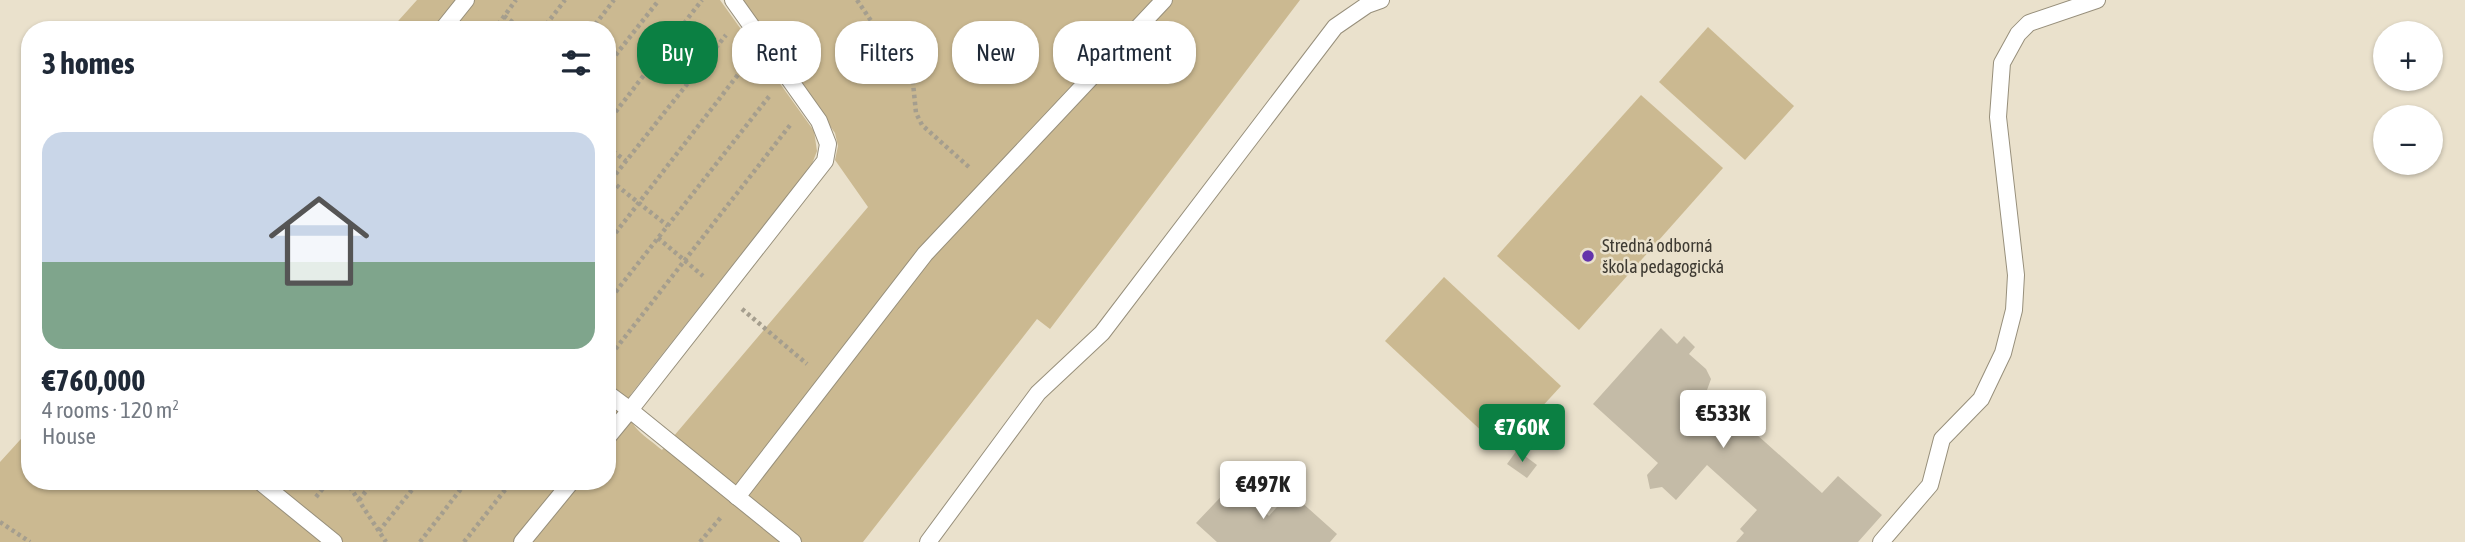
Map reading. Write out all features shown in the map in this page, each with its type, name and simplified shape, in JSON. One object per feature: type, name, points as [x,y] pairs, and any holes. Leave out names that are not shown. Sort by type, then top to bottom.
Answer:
[{"type":"lane","points":[[449,21],[466,0]]},
{"type":"lane","points":[[737,497],[925,254],[1164,0]]},
{"type":"lane","points":[[928,542],[1038,393],[1102,333],[1335,27],[1367,5],[1381,0]]},
{"type":"lane","points":[[1881,542],[1930,485],[1942,439],[1981,399],[2003,354],[2014,310],[2016,275],[1998,117],[2002,63],[2018,34],[2029,23],[2085,2]]},
{"type":"lane","points":[[616,427],[825,161],[828,144],[818,121],[792,84]]},
{"type":"lane","points":[[616,400],[793,542]]},
{"type":"lane","points":[[270,490],[334,542]]},
{"type":"lane","points":[[522,542],[565,490]]},
{"type":"path","points":[[549,21],[565,0]]},
{"type":"path","points":[[598,21],[614,0]]},
{"type":"path","points":[[616,55],[659,0]]},
{"type":"path","points":[[616,111],[702,0]]},
{"type":"path","points":[[858,0],[913,83],[916,113],[922,125],[989,185]]},
{"type":"path","points":[[501,21],[515,1]]},
{"type":"path","points":[[616,174],[738,7]]},
{"type":"path","points":[[505,16],[512,21]]},
{"type":"path","points":[[616,232],[732,82]]},
{"type":"path","points":[[616,292],[778,84]]},
{"type":"path","points":[[616,348],[806,104]]},
{"type":"path","points":[[616,154],[626,161]]},
{"type":"path","points":[[616,188],[668,226]]},
{"type":"path","points":[[352,490],[386,542]]},
{"type":"path","points":[[359,500],[367,490]]},
{"type":"path","points":[[379,531],[412,490]]},
{"type":"path","points":[[420,542],[460,490]]},
{"type":"path","points":[[464,542],[505,490]]},
{"type":"path","points":[[700,542],[737,497]]},
{"type":"path","points":[[0,522],[30,542]]},
{"type":"shaded area","points":[[417,0],[720,0],[735,21],[732,21],[732,84],[780,84],[814,131],[817,151],[812,164],[631,394],[629,405],[632,421],[641,433],[662,450],[868,207],[835,160],[838,146],[835,133],[800,84],[821,84],[821,21],[754,21],[739,0],[1300,0],[1050,329],[1037,319],[863,542],[0,542],[0,462],[21,439],[21,490],[616,490],[616,21],[398,21]]},
{"type":"shaded area","points":[[1708,27],[1794,106],[1745,160],[1659,82]]},
{"type":"shaded area","points":[[1641,95],[1723,168],[1579,330],[1497,256]]},
{"type":"shaded area","points":[[1444,277],[1561,386],[1502,450],[1385,341]]},
{"type":"building","points":[[1661,328],[1677,344],[1684,336],[1695,347],[1689,354],[1706,369],[1711,379],[1707,390],[1822,493],[1838,476],[1882,515],[1858,542],[1736,542],[1744,533],[1740,529],[1757,510],[1707,465],[1676,500],[1662,487],[1650,489],[1647,475],[1658,463],[1593,404]]},
{"type":"building","points":[[1517,450],[1537,465],[1527,478],[1507,464]]},
{"type":"building","points":[[1234,483],[1269,516],[1290,492],[1337,534],[1330,542],[1217,542],[1196,523]]},
{"type":"place","name":"Stredná odborná škola pedagogická","points":[[1588,256]]}]
